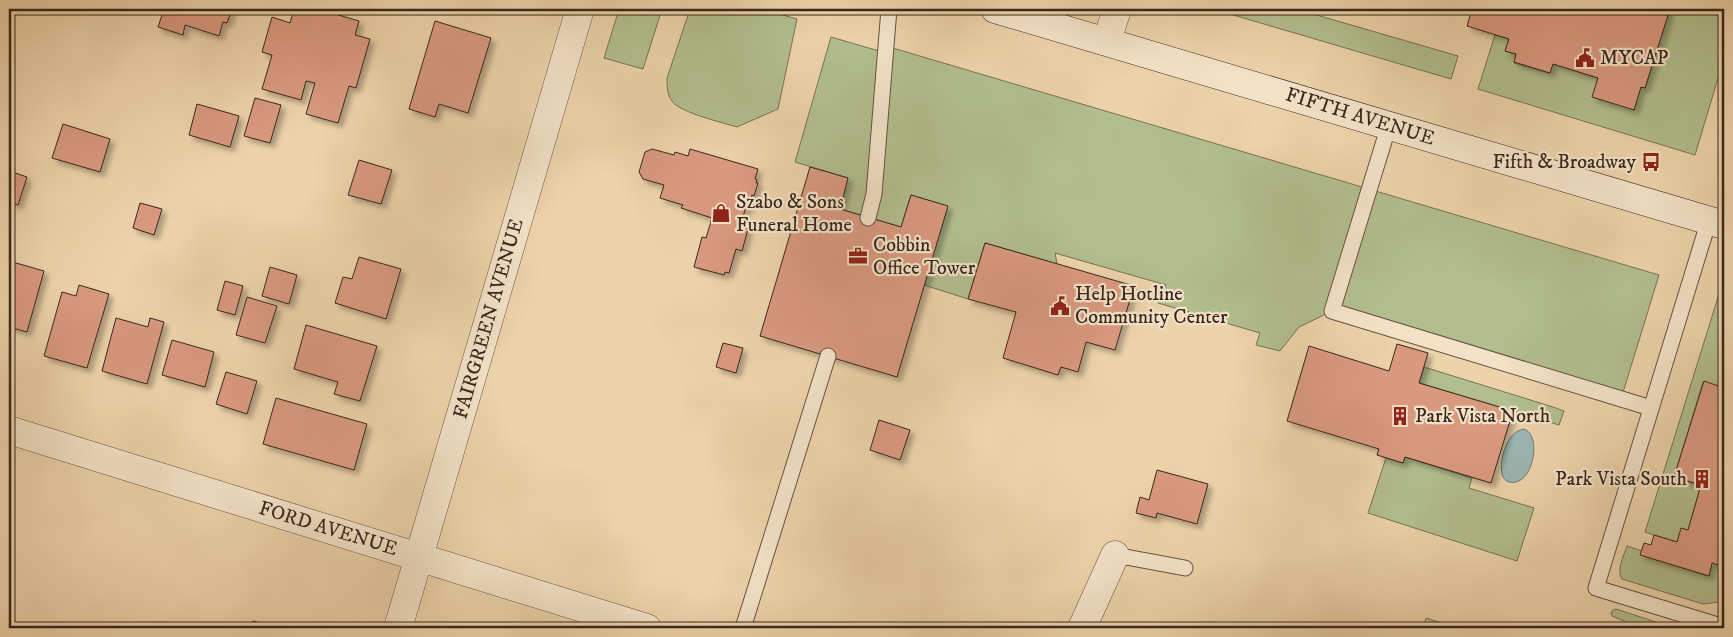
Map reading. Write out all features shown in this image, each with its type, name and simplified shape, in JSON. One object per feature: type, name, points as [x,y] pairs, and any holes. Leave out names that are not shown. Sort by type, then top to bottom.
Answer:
[{"type":"street","name":"FAIRGREEN AVENUE","points":[[398,628],[580,9]]},
{"type":"street","name":"FIFTH AVENUE","points":[[995,9],[1717,223]]},
{"type":"street","points":[[1107,41],[1117,9]]},
{"type":"street","name":"FORD AVENUE","points":[[9,430],[647,628]]},
{"type":"street","points":[[1082,628],[1115,555]]},
{"type":"lane","points":[[868,218],[874,194],[889,9]]},
{"type":"lane","points":[[1389,125],[1332,310],[1651,408]]},
{"type":"lane","points":[[1717,223],[1651,408],[1596,588],[1724,627]]},
{"type":"lane","points":[[742,628],[828,356]]},
{"type":"lane","points":[[1115,555],[1185,568]]},
{"type":"green space","points":[[619,9],[662,9],[643,69],[604,58]]},
{"type":"green space","points":[[690,9],[761,9],[797,19],[778,109],[737,127],[692,113],[676,105],[670,99],[667,78]]},
{"type":"green space","points":[[1213,9],[1296,9],[1458,56],[1451,79]]},
{"type":"green space","points":[[1670,9],[1724,9],[1724,58],[1695,155],[1478,89],[1495,35],[1509,39],[1505,51],[1516,54],[1514,63],[1549,73],[1553,64],[1598,78],[1645,88]]},
{"type":"green space","points":[[831,37],[886,53],[886,46],[1659,275],[1621,399],[1332,311],[1299,327],[1280,351],[1256,345],[1260,333],[1158,303],[1166,285],[1055,253],[1057,264],[985,243],[968,299],[924,285],[947,206],[911,195],[901,227],[840,209],[848,178],[795,162]]},
{"type":"green space","points":[[1719,294],[1724,295],[1724,388],[1703,382],[1674,477],[1701,485],[1688,530],[1677,542],[1645,532]]},
{"type":"green space","points":[[1424,367],[1564,411],[1559,425],[1419,383]]},
{"type":"green space","points":[[1405,457],[1472,478],[1469,488],[1534,508],[1517,561],[1368,513],[1386,458],[1403,463]]},
{"type":"green space","points":[[1627,546],[1642,551],[1641,555],[1708,576],[1712,563],[1719,565],[1724,548],[1724,604],[1719,602],[1703,604],[1622,579],[1620,567]]},
{"type":"green space","points":[[1616,609],[1674,628],[1630,628],[1631,624],[1612,616],[1611,613]]},
{"type":"green space","points":[[1426,618],[1458,628],[1423,628]]},
{"type":"water","points":[[1524,429],[1530,433],[1533,441],[1533,460],[1524,477],[1517,482],[1509,482],[1504,479],[1502,474],[1503,454],[1513,435]]},
{"type":"building","points":[[164,9],[232,9],[227,23],[223,22],[219,36],[185,25],[183,35],[158,27]]},
{"type":"building","points":[[294,9],[318,9],[359,21],[355,35],[370,39],[356,88],[349,86],[338,123],[306,114],[315,83],[306,81],[301,100],[262,89],[272,55],[262,52],[272,17],[290,23]]},
{"type":"building","name":"MYCAP","points":[[1472,9],[1670,9],[1645,88],[1641,87],[1634,110],[1592,97],[1598,78],[1553,64],[1550,73],[1514,62],[1516,54],[1505,51],[1509,39],[1467,26]]},
{"type":"building","points":[[435,21],[491,38],[468,113],[439,104],[435,117],[409,109]]},
{"type":"building","points":[[255,98],[281,105],[270,143],[244,136]]},
{"type":"building","points":[[197,104],[239,116],[230,147],[189,135]]},
{"type":"building","points":[[63,124],[110,139],[100,172],[52,158]]},
{"type":"building","name":"Szabo & Sons Funeral Home","points":[[652,149],[674,155],[675,152],[688,156],[690,149],[758,169],[755,179],[757,180],[756,183],[758,183],[754,196],[752,195],[748,208],[746,207],[740,226],[748,229],[742,251],[736,249],[729,273],[725,272],[724,275],[694,267],[702,237],[706,238],[712,218],[681,208],[683,205],[660,198],[664,185],[643,179],[639,172],[645,152]]},
{"type":"building","points":[[359,160],[392,170],[381,204],[348,195]]},
{"type":"building","name":"Cobbin Office Tower","points":[[810,167],[848,178],[840,209],[901,227],[911,195],[948,206],[897,377],[760,336]]},
{"type":"building","points":[[9,171],[27,177],[18,205],[9,202]]},
{"type":"building","points":[[140,203],[162,209],[154,235],[133,228]]},
{"type":"building","name":"Help Hotline Community Center","points":[[985,243],[1134,286],[1115,350],[1086,342],[1078,372],[1061,367],[1058,375],[1003,358],[1016,312],[968,299]]},
{"type":"building","points":[[359,257],[401,269],[386,319],[335,303],[343,277],[352,279]]},
{"type":"building","points":[[9,261],[44,271],[27,332],[9,327]]},
{"type":"building","points":[[270,267],[297,275],[289,304],[262,296]]},
{"type":"building","points":[[225,281],[243,286],[235,315],[217,310]]},
{"type":"building","points":[[79,285],[109,294],[87,368],[44,356],[62,292],[76,296]]},
{"type":"building","points":[[247,297],[277,306],[265,343],[236,335]]},
{"type":"building","points":[[116,318],[148,327],[150,318],[164,322],[147,384],[102,371]]},
{"type":"building","points":[[306,325],[377,346],[360,401],[334,394],[338,382],[294,369]]},
{"type":"building","points":[[172,340],[214,352],[205,387],[162,375]]},
{"type":"building","points":[[723,343],[743,348],[736,373],[716,367]]},
{"type":"building","name":"Park Vista North","points":[[1397,344],[1428,353],[1419,383],[1513,411],[1491,483],[1405,457],[1403,463],[1377,455],[1379,449],[1287,421],[1309,346],[1389,371]]},
{"type":"building","points":[[226,372],[257,381],[247,414],[216,404]]},
{"type":"building","name":"Park Vista South","points":[[1704,381],[1724,388],[1724,548],[1719,565],[1712,563],[1709,576],[1640,555],[1644,543],[1651,545],[1654,535],[1677,542],[1681,528],[1688,530],[1701,485],[1674,477]]},
{"type":"building","points":[[276,398],[367,424],[354,470],[263,444]]},
{"type":"building","points":[[879,420],[910,430],[900,460],[870,450]]},
{"type":"building","points":[[1157,470],[1208,484],[1197,524],[1157,513],[1156,518],[1136,513],[1140,497],[1149,500]]},
{"type":"building","points":[[253,621],[277,628],[251,628]]},
{"type":"place","name":"MYCAP","points":[[1585,58]]},
{"type":"place","name":"Fifth & Broadway","points":[[1651,162]]},
{"type":"place","name":"Szabo & Sons Funeral Home","points":[[721,213]]},
{"type":"place","name":"Cobbin Office Tower","points":[[858,256]]},
{"type":"place","name":"Help Hotline Community Center","points":[[1060,306]]},
{"type":"place","name":"Park Vista North","points":[[1400,416]]},
{"type":"place","name":"Park Vista South","points":[[1702,479]]}]
